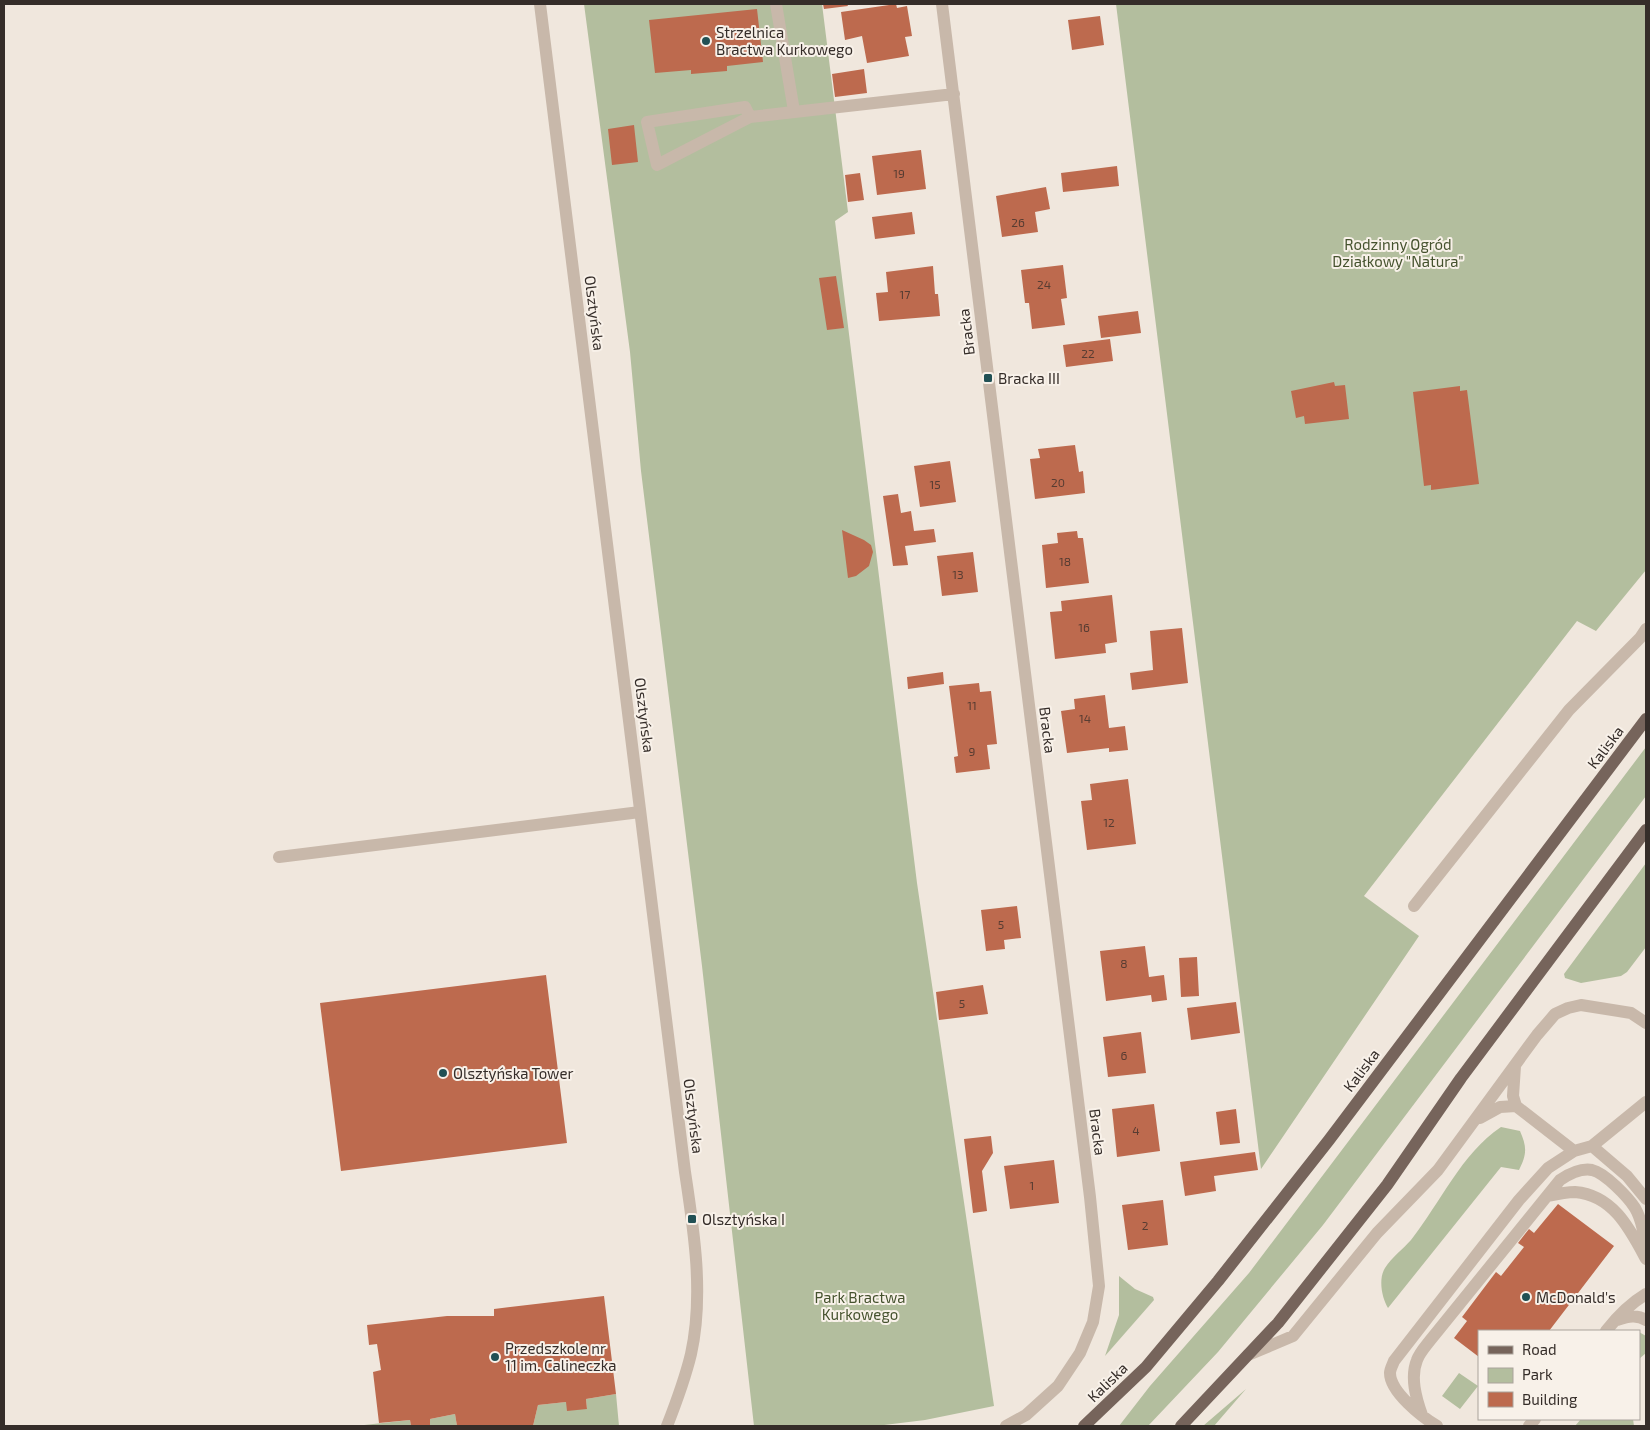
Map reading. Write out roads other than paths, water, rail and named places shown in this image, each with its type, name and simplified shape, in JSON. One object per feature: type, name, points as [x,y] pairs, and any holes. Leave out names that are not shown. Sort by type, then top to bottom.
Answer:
[{"type":"main road","name":"Kaliska","points":[[1084,1426],[1146,1367],[1218,1281],[1329,1140],[1646,719]]},
{"type":"main road","points":[[1181,1426],[1278,1323],[1387,1185],[1461,1078],[1646,830]]},
{"type":"street","name":"Olsztyńska","points":[[540,4],[692,1219],[696,1271],[696,1317],[691,1354],[667,1426]]},
{"type":"street","points":[[776,4],[794,111]]},
{"type":"street","name":"Bracka","points":[[942,4],[1099,1286],[1093,1322],[1080,1352],[1058,1386],[1026,1415],[1006,1426]]},
{"type":"street","points":[[750,117],[746,106],[647,122],[657,165],[750,117],[954,94]]},
{"type":"street","points":[[1414,906],[1569,710],[1646,630]]},
{"type":"street","points":[[279,857],[640,812]]},
{"type":"street","points":[[1248,1355],[1293,1336],[1377,1233],[1438,1170],[1555,1014],[1581,1005],[1631,1013],[1646,1023]]},
{"type":"street","points":[[1515,1066],[1513,1096],[1516,1106],[1574,1151]]},
{"type":"street","points":[[1437,1426],[1423,1418],[1395,1389],[1390,1373],[1394,1361],[1520,1200],[1548,1168],[1574,1151],[1592,1146],[1646,1102]]},
{"type":"street","points":[[1475,1120],[1500,1107],[1516,1106]]},
{"type":"street","points":[[1592,1146],[1627,1176],[1646,1199]]},
{"type":"street","points":[[1423,1418],[1418,1404],[1413,1372],[1417,1358],[1560,1180],[1573,1172],[1592,1170],[1608,1177],[1635,1208],[1643,1228],[1646,1249]]},
{"type":"street","points":[[1548,1196],[1574,1192],[1595,1196],[1615,1211],[1629,1227],[1646,1259]]},
{"type":"street","points":[[1607,1330],[1639,1298],[1646,1294]]},
{"type":"street","points":[[1614,1321],[1629,1316],[1642,1317],[1646,1320]]},
{"type":"place","name":"Strzelnica Bractwa Kurkowego","points":[[706,41]]},
{"type":"place","name":"Bracka III","points":[[988,378]]},
{"type":"place","name":"Olsztyńska Tower","points":[[443,1073]]},
{"type":"place","name":"Olsztyńska I","points":[[692,1219]]},
{"type":"place","name":"McDonald's","points":[[1526,1297]]},
{"type":"place","name":"Przedszkole nr 11 im. Calineczka","points":[[495,1357]]},
{"type":"park label","name":"Rodzinny Ogród Działkowy \"Natura\"","points":[[1398,252]]},
{"type":"park label","name":"Park Bractwa Kurkowego","points":[[860,1306]]}]
